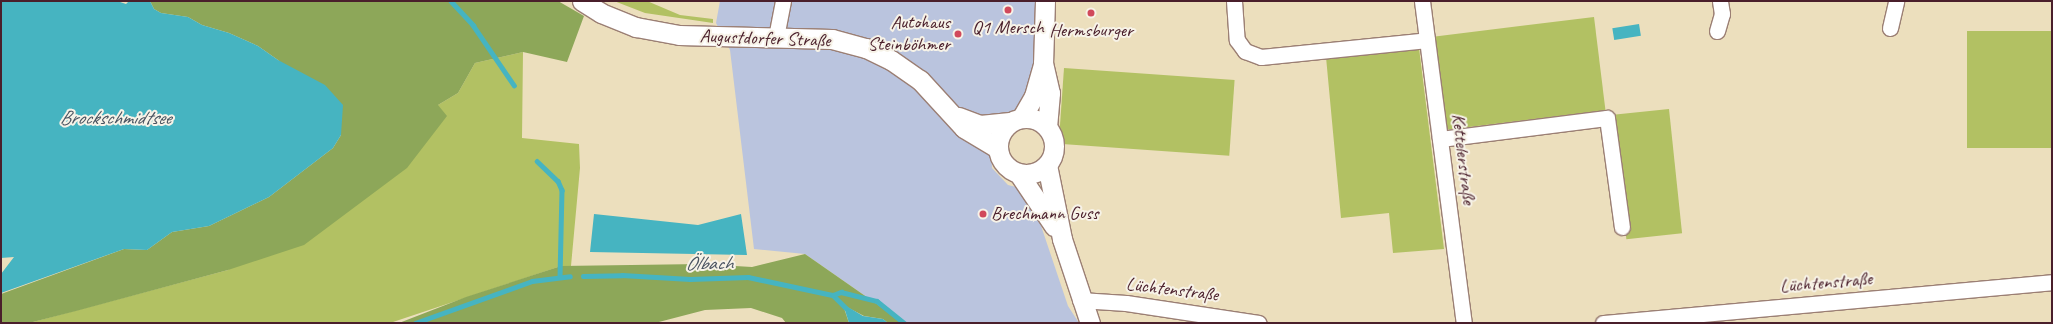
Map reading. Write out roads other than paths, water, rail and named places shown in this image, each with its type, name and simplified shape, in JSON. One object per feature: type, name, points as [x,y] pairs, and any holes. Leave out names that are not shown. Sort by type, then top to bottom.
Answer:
[{"type":"main road","name":"Augustdorfer Straße","points":[[582,1],[601,13],[643,29],[692,37],[832,39],[866,48],[891,60],[920,80],[955,116],[964,128],[997,148]]},
{"type":"main road","points":[[1045,1],[1043,63],[1034,96],[1016,120],[1000,134],[997,148],[1004,165],[1019,174],[1062,239]]},
{"type":"main road","points":[[1043,63],[1050,93],[1047,126],[1054,146],[1047,165],[1062,239],[1080,300],[1090,323]]},
{"type":"main road","name":"Augustdorfer Straße","points":[[955,116],[980,125],[1016,120]]},
{"type":"main road","points":[[1016,120],[1040,121],[1047,126]]},
{"type":"main road","points":[[1019,174],[1034,173],[1047,165]]},
{"type":"street","points":[[776,37],[783,1]]},
{"type":"street","points":[[1234,1],[1237,40],[1245,51],[1261,57],[1427,40]]},
{"type":"street","name":"Kettelerstraße","points":[[1422,1],[1464,323]]},
{"type":"street","points":[[1717,31],[1722,14],[1720,1]]},
{"type":"street","points":[[1890,28],[1896,1]]},
{"type":"street","points":[[1440,139],[1607,118],[1622,227]]},
{"type":"street","name":"Lüchtenstraße","points":[[1603,323],[1652,321],[2052,282]]},
{"type":"street","name":"Lüchtenstraße","points":[[1080,300],[1126,303],[1259,323]]},
{"type":"water","name":"Brockschmidtsee","points":[[1,1],[117,1],[126,4],[129,1],[150,1],[154,9],[161,13],[188,17],[202,25],[229,33],[258,46],[278,60],[325,85],[343,105],[341,135],[333,148],[269,197],[209,226],[172,232],[147,250],[124,249],[1,293],[1,274],[14,257],[1,258]]},
{"type":"water","points":[[1639,24],[1641,36],[1614,40],[1612,28]]},
{"type":"water","points":[[594,214],[698,225],[741,214],[747,255],[590,252]]},
{"type":"water","points":[[843,304],[863,316],[883,319],[888,323],[849,323]]},
{"type":"waterway","points":[[451,1],[473,25],[514,85]]},
{"type":"waterway","points":[[537,161],[558,181],[562,190],[560,277]]},
{"type":"waterway","name":"Ölbach","points":[[583,276],[622,275],[690,279],[748,277],[833,295],[846,308]]},
{"type":"waterway","name":"Ölbach","points":[[415,323],[532,281],[570,276]]},
{"type":"waterway","name":"Ölbach","points":[[833,295],[841,292],[877,301],[904,323]]},
{"type":"place","name":"Q1 Mersch","points":[[1008,10]]},
{"type":"place","name":"Hermsburger","points":[[1091,13]]},
{"type":"place","name":"Autohaus Steinböhmer","points":[[958,34]]},
{"type":"place","name":"Brechmann Guss","points":[[983,214]]}]
